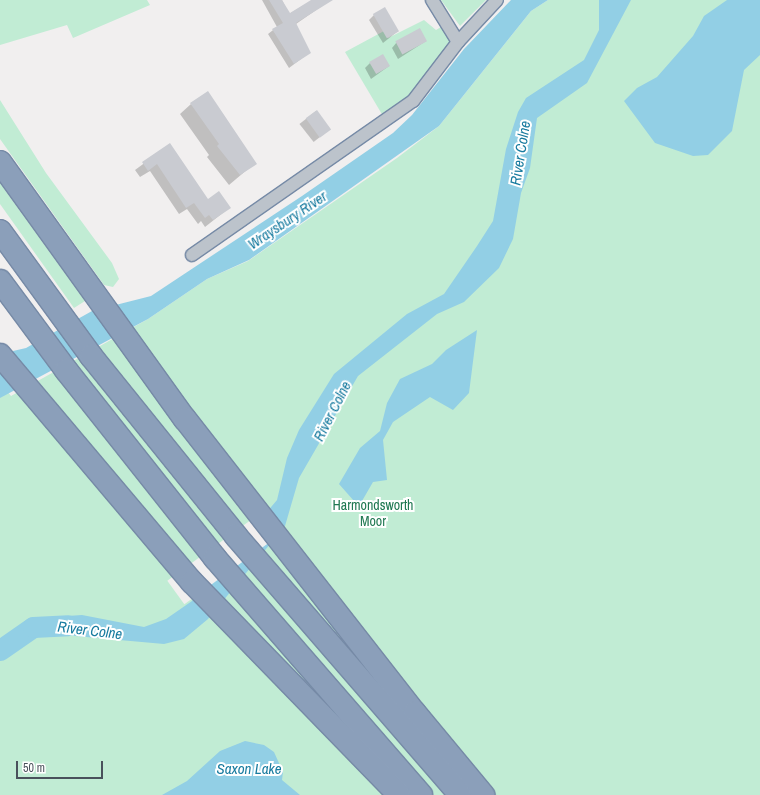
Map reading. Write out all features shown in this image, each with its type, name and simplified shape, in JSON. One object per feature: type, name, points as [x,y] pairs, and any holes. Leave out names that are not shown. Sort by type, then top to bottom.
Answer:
[{"type":"highway","points":[[0,162],[128,341],[286,551],[484,795]]},
{"type":"highway","points":[[0,231],[91,356],[236,536],[268,575],[460,795]]},
{"type":"highway","points":[[0,280],[66,370],[215,558],[421,795]]},
{"type":"highway","points":[[0,355],[27,389],[192,582],[399,795]]},
{"type":"street","points":[[432,0],[458,42]]},
{"type":"street","points":[[192,255],[413,100],[458,42],[497,0]]},
{"type":"green space","points":[[0,0],[147,0],[150,5],[73,38],[67,25],[0,45]]},
{"type":"green space","points":[[441,0],[486,0],[460,26]]},
{"type":"green space","name":"Harmondsworth Moor","points":[[548,0],[760,0],[760,795],[0,795],[0,382],[11,396],[148,319],[207,279],[248,261],[397,158],[439,126],[531,11]]},
{"type":"green space","points":[[424,20],[436,30],[441,27],[451,41],[409,96],[383,116],[345,52],[384,31],[388,38]]},
{"type":"green space","points":[[0,100],[46,173],[112,263],[119,279],[113,287],[104,285],[0,139]]},
{"type":"green space","points":[[0,183],[85,301],[74,308],[0,204]]},
{"type":"water","name":"Wraysbury River","points":[[511,0],[548,0],[531,11],[439,126],[249,260],[207,279],[148,319],[0,398],[0,354],[26,348],[92,311],[151,296],[302,196],[393,133],[412,115],[464,49]]},
{"type":"water","points":[[599,0],[631,0],[587,83],[537,118],[530,168],[521,193],[513,239],[499,268],[464,302],[437,314],[358,376],[299,478],[285,526],[208,619],[184,639],[164,644],[75,636],[41,627],[53,617],[82,615],[144,627],[166,619],[192,601],[277,500],[287,458],[299,430],[334,374],[407,314],[444,294],[477,246],[493,221],[506,149],[518,112],[526,98],[584,60],[599,30]]},
{"type":"water","points":[[727,0],[760,0],[760,55],[744,70],[732,131],[708,155],[693,156],[655,143],[624,101],[637,88],[657,77],[693,36],[704,16]]},
{"type":"water","points":[[477,330],[469,393],[453,410],[430,397],[393,422],[383,440],[387,480],[373,482],[362,501],[354,501],[339,484],[360,448],[380,431],[387,403],[400,379],[432,364],[446,350]]},
{"type":"water","name":"Saxon Lake","points":[[245,741],[264,745],[274,752],[283,772],[282,780],[300,795],[162,795],[187,781],[220,751]]},
{"type":"pier","points":[[266,509],[283,532],[184,604],[167,581]]},
{"type":"building","points":[[269,0],[282,0],[290,13],[311,0],[333,0],[296,23],[311,53],[294,64],[272,29],[283,23]]},
{"type":"building","points":[[385,7],[399,31],[387,38],[373,14]]},
{"type":"building","points":[[420,28],[427,41],[402,54],[395,41]]},
{"type":"building","points":[[383,54],[390,66],[376,74],[369,62]]},
{"type":"building","points":[[208,91],[257,164],[240,175],[217,146],[219,144],[190,103]]},
{"type":"building","points":[[317,110],[331,129],[320,138],[306,118]]},
{"type":"building","points":[[170,143],[208,199],[219,191],[231,208],[213,220],[209,215],[205,218],[194,203],[186,208],[157,164],[148,171],[142,162]]},
{"type":"waterway","name":"River Colne","points":[[0,650],[33,627],[68,625]]}]
